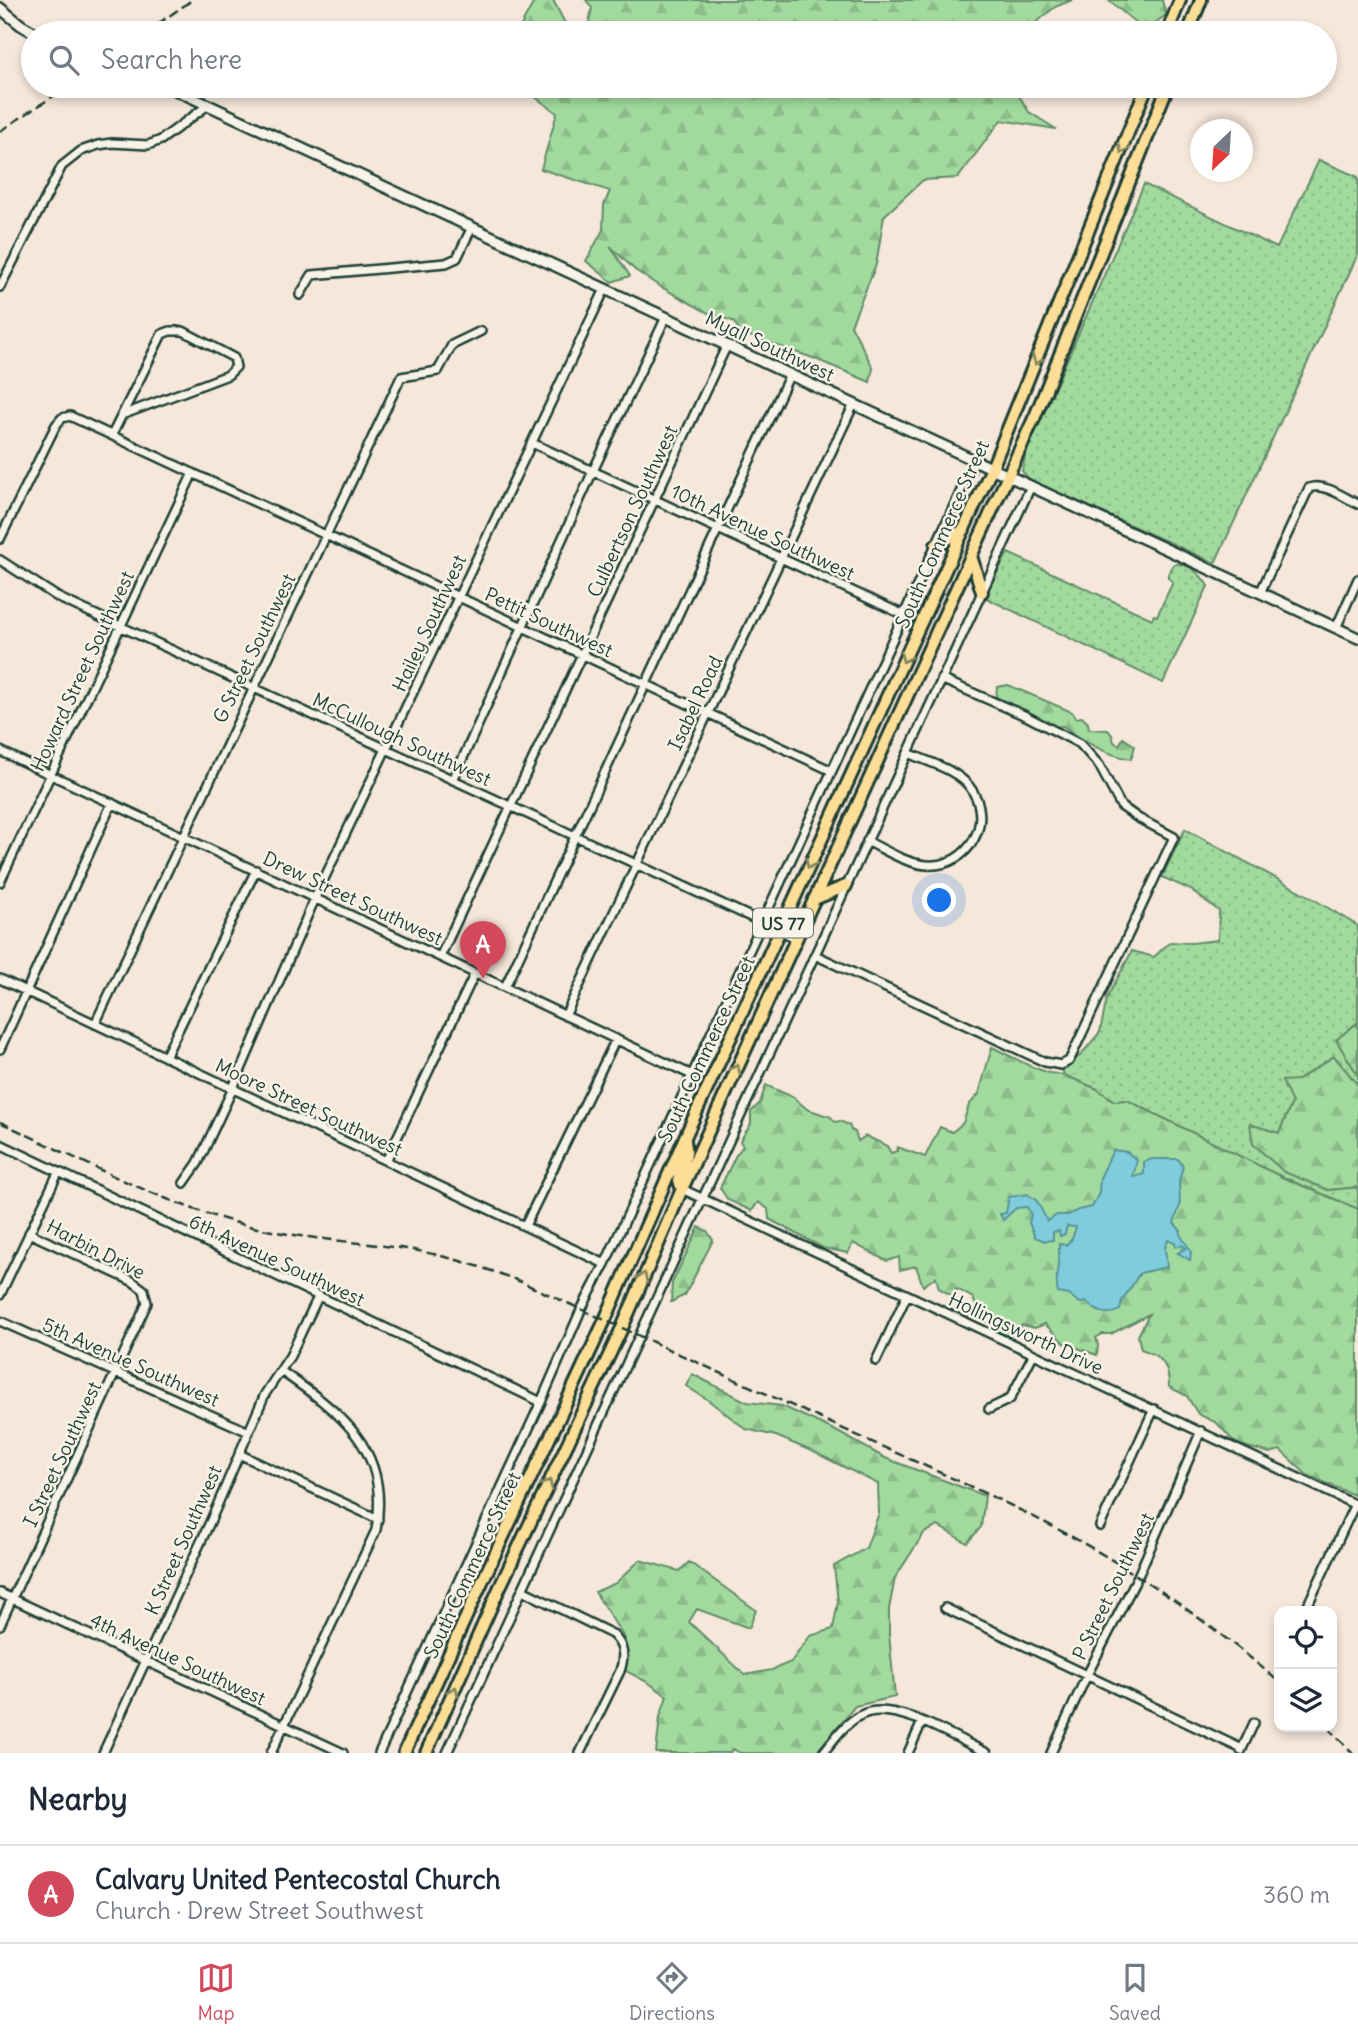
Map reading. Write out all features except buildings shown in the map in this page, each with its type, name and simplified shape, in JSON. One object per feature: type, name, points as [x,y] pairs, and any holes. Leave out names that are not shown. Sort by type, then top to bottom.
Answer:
[{"type":"main road","points":[[1172,21],[1180,0]]},
{"type":"main road","points":[[1192,21],[1200,0]]},
{"type":"main road","name":"South Commerce Street","points":[[404,1753],[606,1320],[685,1137],[992,468],[1142,98]]},
{"type":"main road","name":"South Commerce Street","points":[[426,1753],[1037,414],[1163,98]]},
{"type":"main road","points":[[936,545],[964,530]]},
{"type":"main road","points":[[971,556],[982,592]]},
{"type":"main road","points":[[814,899],[846,886]]},
{"type":"main road","points":[[682,1189],[678,1183],[686,1153],[685,1137]]},
{"type":"street","points":[[0,8],[21,25]]},
{"type":"street","name":"Myall Southwest","points":[[192,98],[1358,638]]},
{"type":"street","points":[[0,287],[62,166],[81,151],[98,145],[148,145],[161,140],[208,106]]},
{"type":"street","points":[[300,295],[312,275],[446,263],[457,258],[472,227]]},
{"type":"street","name":"Hailey Southwest","points":[[184,1183],[198,1163],[315,898],[605,289]]},
{"type":"street","points":[[453,780],[666,317]]},
{"type":"street","points":[[112,435],[162,334],[183,331],[234,358],[236,367],[228,375],[122,415]]},
{"type":"street","name":"G Street Southwest","points":[[95,1024],[401,377],[438,371],[452,345],[481,331]]},
{"type":"street","name":"Culbertson Southwest","points":[[439,957],[727,345]]},
{"type":"street","points":[[505,988],[790,374]]},
{"type":"street","name":"Isabel Road","points":[[565,1016],[855,404]]},
{"type":"street","name":"Pettit Southwest","points":[[0,539],[56,425],[62,418],[71,416],[832,771]]},
{"type":"street","name":"10th Avenue Southwest","points":[[532,443],[904,615]]},
{"type":"street","points":[[379,1753],[975,460]]},
{"type":"street","name":"Howard Street Southwest","points":[[0,882],[193,473]]},
{"type":"street","points":[[447,1753],[1031,486]]},
{"type":"street","points":[[1261,593],[1310,488],[1322,487],[1358,504]]},
{"type":"street","name":"McCullough Southwest","points":[[0,560],[59,598],[796,938]]},
{"type":"street","points":[[1336,628],[1358,579]]},
{"type":"street","points":[[815,955],[1045,1062],[1061,1065],[1069,1061],[1174,837],[1121,806],[1099,765],[1086,749],[1057,730],[942,680]]},
{"type":"street","name":"Drew Street Southwest","points":[[0,751],[692,1075]]},
{"type":"street","points":[[867,841],[911,862],[935,866],[961,855],[976,838],[979,810],[968,785],[953,773],[908,753]]},
{"type":"street","points":[[0,1049],[112,803]]},
{"type":"street","points":[[165,1057],[256,870]]},
{"type":"street","points":[[386,1161],[475,973]]},
{"type":"street","name":"Moore Street Southwest","points":[[0,979],[605,1264]]},
{"type":"street","points":[[525,1226],[616,1039]]},
{"type":"street","name":"6th Avenue Southwest","points":[[0,1144],[541,1402]]},
{"type":"street","points":[[0,1295],[58,1173]]},
{"type":"street","name":"Hollingsworth Drive","points":[[682,1189],[1357,1505]]},
{"type":"street","name":"Harbin Drive","points":[[29,1233],[132,1281],[144,1290],[147,1303],[117,1373]]},
{"type":"street","points":[[876,1360],[907,1294]]},
{"type":"street","points":[[249,1432],[265,1394],[301,1336],[318,1297]]},
{"type":"street","name":"5th Avenue Southwest","points":[[0,1321],[249,1432]]},
{"type":"street","points":[[989,1409],[1010,1399],[1033,1355]]},
{"type":"street","points":[[271,1753],[376,1530],[380,1509],[377,1480],[362,1442],[346,1422],[328,1406],[281,1371]]},
{"type":"street","name":"I Street Southwest","points":[[0,1625],[117,1373]]},
{"type":"street","points":[[1100,1526],[1154,1409]]},
{"type":"street","name":"P Street Southwest","points":[[1051,1753],[1138,1576],[1201,1431]]},
{"type":"street","name":"K Street Southwest","points":[[103,1753],[249,1432]]},
{"type":"street","points":[[239,1454],[378,1519]]},
{"type":"street","points":[[1307,1606],[1357,1505]]},
{"type":"street","points":[[522,1590],[606,1631],[621,1644],[623,1659],[620,1671],[580,1753]]},
{"type":"street","name":"4th Avenue Southwest","points":[[0,1593],[343,1753]]},
{"type":"street","points":[[945,1608],[1241,1751],[1254,1723]]},
{"type":"street","points":[[823,1753],[854,1719],[872,1711],[887,1710],[899,1712],[987,1753]]},
{"type":"street","points":[[908,1753],[922,1722]]},
{"type":"green space","points":[[535,0],[553,0],[564,21],[524,21]]},
{"type":"green space","points":[[586,0],[1072,0],[1055,7],[1038,21],[589,21],[592,8]]},
{"type":"green space","points":[[1108,0],[1162,0],[1166,15],[1158,21],[1134,21]]},
{"type":"green space","points":[[536,98],[1020,98],[1029,112],[1056,129],[1001,120],[958,178],[923,180],[884,216],[876,265],[851,325],[873,368],[870,382],[813,358],[741,333],[733,321],[712,315],[659,286],[635,270],[610,246],[630,276],[612,282],[586,261],[603,230],[604,205],[610,191],[541,169],[557,113]]},
{"type":"green space","points":[[1319,160],[1358,177],[1358,254],[1215,563],[1030,480],[1022,471],[1025,456],[1144,184],[1277,248]]},
{"type":"green space","points":[[1008,553],[1152,619],[1154,615],[1157,616],[1173,582],[1168,578],[1168,574],[1174,564],[1185,565],[1194,570],[1208,586],[1163,683],[986,598],[985,595]]},
{"type":"green space","points":[[1008,685],[1072,712],[1075,718],[1082,717],[1088,723],[1089,729],[1108,730],[1114,742],[1119,745],[1123,738],[1135,746],[1131,759],[1104,751],[1063,726],[1056,727],[996,697],[997,687]]},
{"type":"green space","points":[[1185,829],[1358,926],[1358,1022],[1336,1040],[1358,1075],[1358,1085],[1334,1056],[1298,1080],[1292,1103],[1279,1133],[1250,1125],[1328,1190],[1358,1187],[1358,1209],[1284,1178],[1127,1100],[1114,1101],[1097,1089],[1064,1075],[1062,1069],[1081,1055],[1100,1032],[1107,998],[1132,951],[1154,957],[1170,942],[1218,940],[1219,911],[1191,890],[1162,877]]},
{"type":"green space","points":[[1358,1022],[1358,1075],[1336,1040]]},
{"type":"green space","points":[[992,1047],[1030,1066],[1064,1075],[1097,1089],[1114,1101],[1127,1100],[1284,1178],[1358,1209],[1358,1478],[1353,1475],[1354,1495],[1307,1475],[1280,1450],[1270,1453],[1236,1444],[1217,1423],[1198,1414],[1187,1396],[1169,1387],[1168,1373],[1163,1362],[1141,1349],[1138,1336],[1149,1314],[1111,1334],[1102,1334],[1096,1338],[1097,1355],[1064,1343],[1045,1324],[1035,1328],[1022,1325],[1018,1332],[1008,1336],[995,1330],[978,1311],[973,1298],[957,1289],[954,1297],[939,1288],[936,1277],[923,1286],[916,1266],[900,1270],[899,1257],[887,1261],[853,1243],[848,1253],[823,1248],[769,1219],[768,1209],[758,1202],[752,1211],[728,1200],[720,1188],[743,1146],[740,1141],[751,1124],[751,1112],[760,1103],[766,1085],[793,1097],[807,1109],[831,1117],[835,1122],[849,1125],[858,1141],[866,1136],[887,1146],[891,1153],[897,1151],[897,1147],[925,1157],[940,1127],[952,1132],[963,1123],[969,1105],[979,1094]]},
{"type":"green space","points":[[1334,1056],[1358,1085],[1358,1187],[1328,1190],[1284,1172],[1253,1144],[1250,1124],[1279,1133],[1292,1103],[1282,1081],[1298,1080]]},
{"type":"green space","points":[[699,1227],[707,1231],[713,1240],[685,1295],[671,1302],[672,1283]]},
{"type":"green space","points":[[692,1374],[747,1402],[782,1406],[885,1458],[985,1496],[981,1527],[967,1543],[938,1526],[924,1533],[895,1578],[889,1609],[889,1634],[895,1697],[855,1706],[813,1753],[740,1753],[733,1749],[730,1753],[656,1753],[660,1717],[667,1696],[626,1671],[625,1639],[595,1592],[616,1583],[640,1560],[679,1571],[689,1562],[756,1610],[749,1628],[697,1609],[689,1622],[745,1675],[772,1670],[791,1662],[810,1636],[833,1629],[838,1602],[834,1566],[866,1548],[879,1513],[878,1484],[776,1436],[746,1429],[686,1386]]},
{"type":"water","points":[[1113,1150],[1127,1152],[1137,1160],[1133,1177],[1144,1174],[1144,1162],[1152,1159],[1178,1159],[1183,1166],[1179,1181],[1180,1205],[1174,1223],[1191,1251],[1190,1260],[1178,1253],[1186,1248],[1182,1245],[1176,1247],[1175,1242],[1168,1240],[1165,1248],[1167,1267],[1140,1273],[1122,1301],[1120,1310],[1107,1313],[1098,1311],[1087,1302],[1080,1303],[1069,1295],[1058,1293],[1059,1244],[1066,1245],[1072,1239],[1076,1227],[1067,1226],[1065,1234],[1060,1236],[1059,1231],[1053,1232],[1053,1240],[1045,1241],[1035,1237],[1029,1223],[1031,1215],[1027,1207],[1016,1208],[1003,1220],[1000,1214],[1006,1213],[1009,1197],[1027,1194],[1037,1201],[1047,1221],[1057,1215],[1068,1215],[1092,1207],[1099,1193],[1100,1178]]},
{"type":"railway","points":[[162,21],[192,0]]},
{"type":"railway","points":[[0,131],[51,98]]},
{"type":"railway","points":[[0,1122],[122,1180],[217,1217],[288,1234],[421,1252],[464,1262],[519,1281],[958,1481],[1076,1539],[1156,1588],[1207,1624],[1274,1678]]},
{"type":"railway","points":[[1332,1732],[1353,1753]]},
{"type":"place","name":"Calvary United Pentecostal Church","points":[[483,979]]}]
